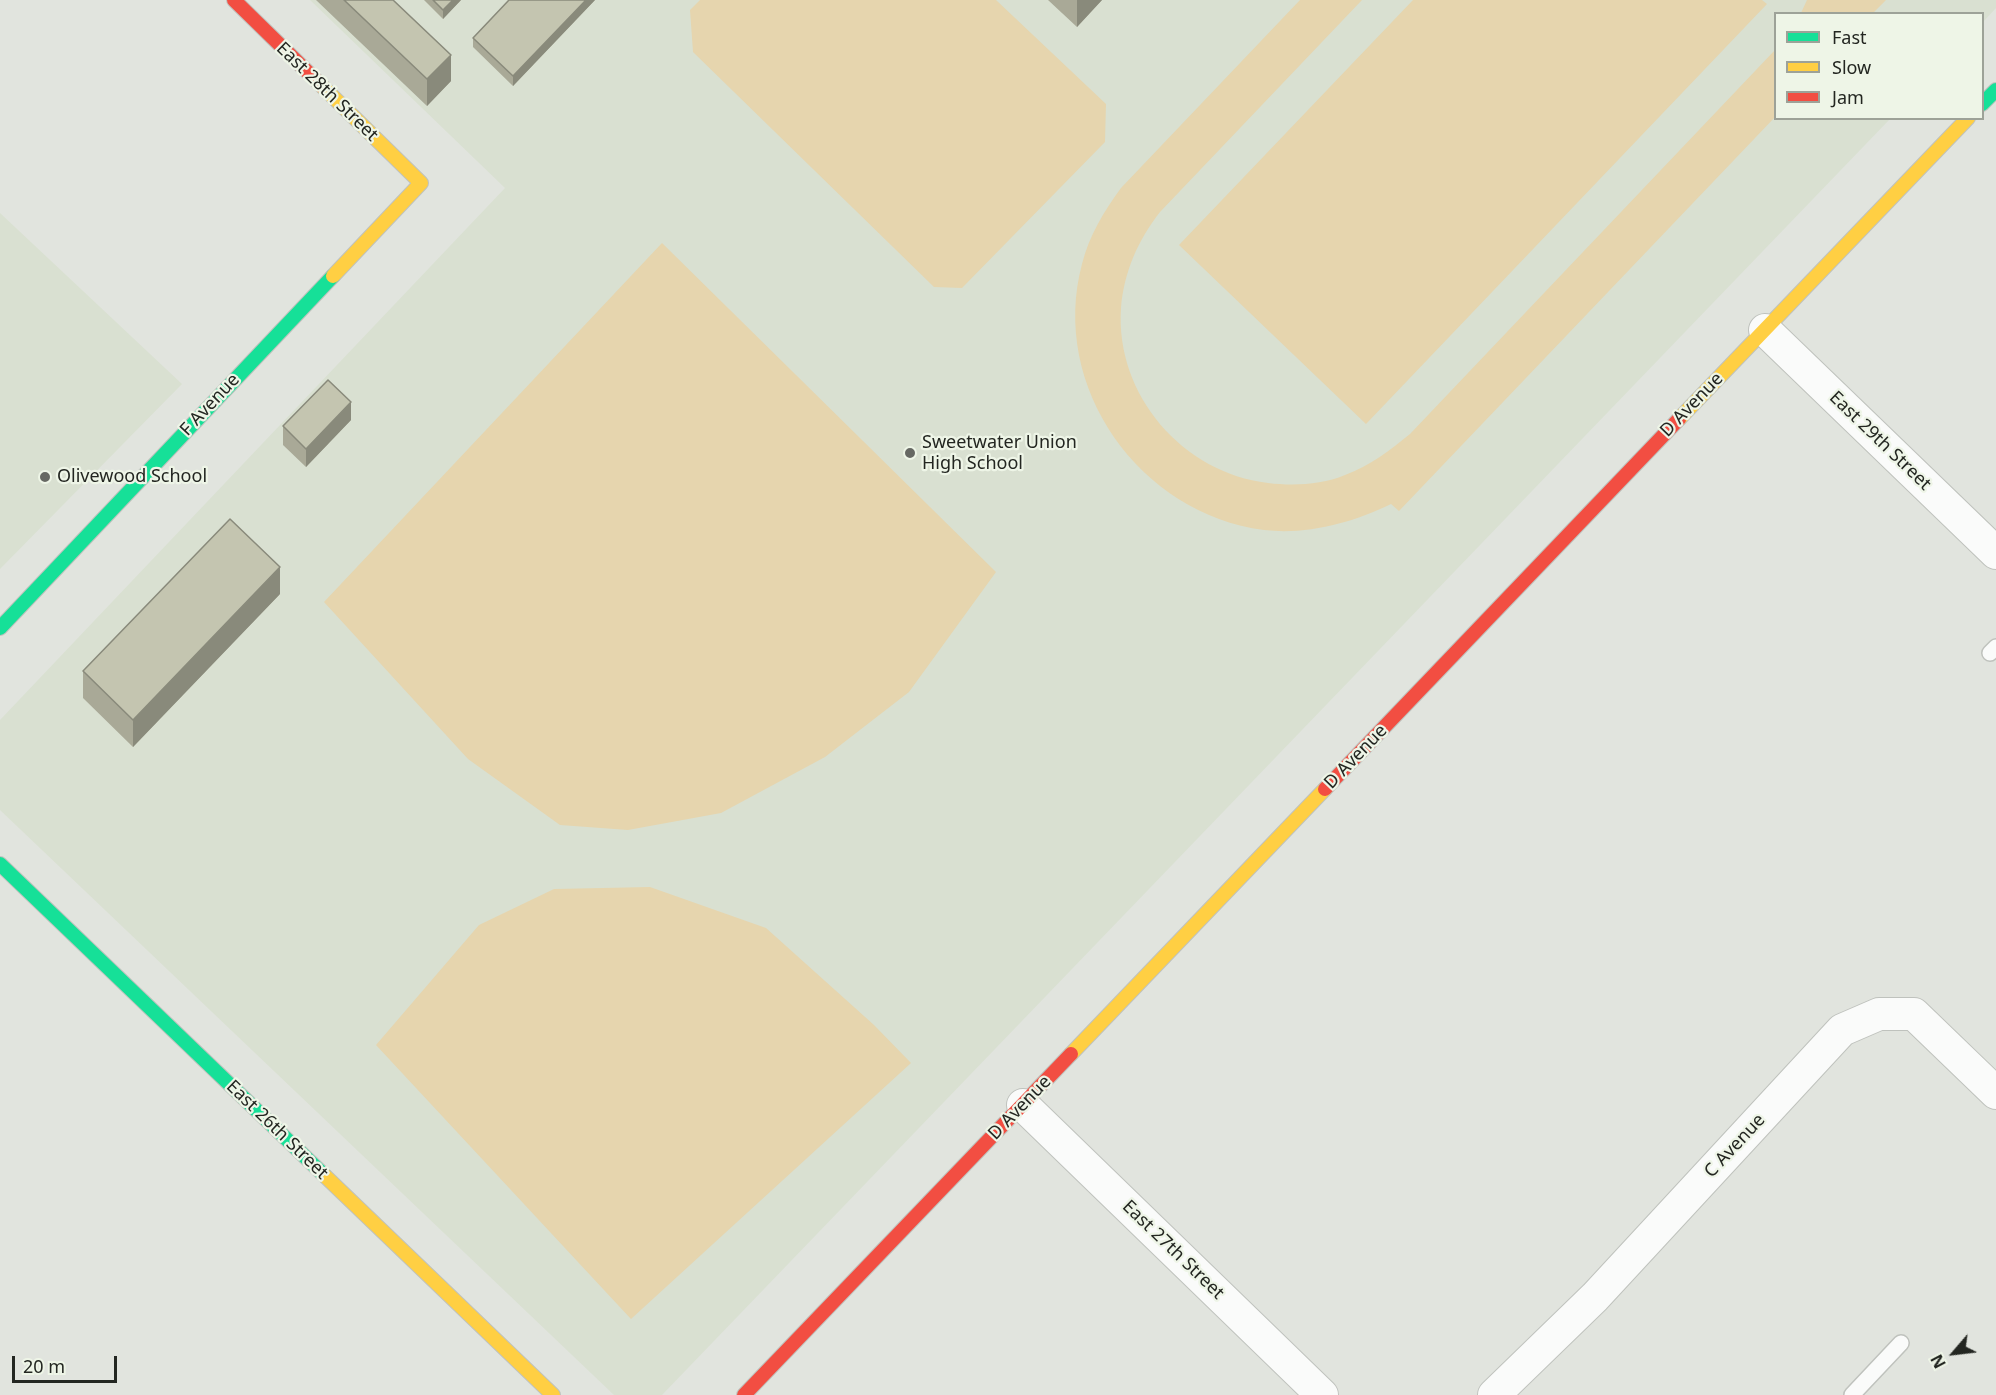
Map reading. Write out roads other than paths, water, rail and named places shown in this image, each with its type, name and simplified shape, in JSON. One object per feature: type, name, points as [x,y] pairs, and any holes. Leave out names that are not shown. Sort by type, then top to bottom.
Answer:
[{"type":"street","name":"East 28th Street","points":[[234,0],[421,183]]},
{"type":"street","points":[[1984,103],[1996,90]]},
{"type":"street","name":"D Avenue","points":[[744,1395],[1966,120]]},
{"type":"street","name":"F Avenue","points":[[0,628],[421,183]]},
{"type":"street","name":"East 29th Street","points":[[1765,330],[1996,553]]},
{"type":"street","name":"East 26th Street","points":[[0,864],[554,1395]]},
{"type":"street","name":"C Avenue","points":[[1494,1395],[1595,1297],[1842,1030],[1879,1014],[1914,1014],[1996,1093]]},
{"type":"street","name":"East 27th Street","points":[[1023,1105],[1322,1395]]},
{"type":"lane","points":[[1852,1395],[1901,1343]]},
{"type":"place","name":"Sweetwater Union High School","points":[[910,453]]},
{"type":"place","name":"Olivewood School","points":[[45,477]]}]
